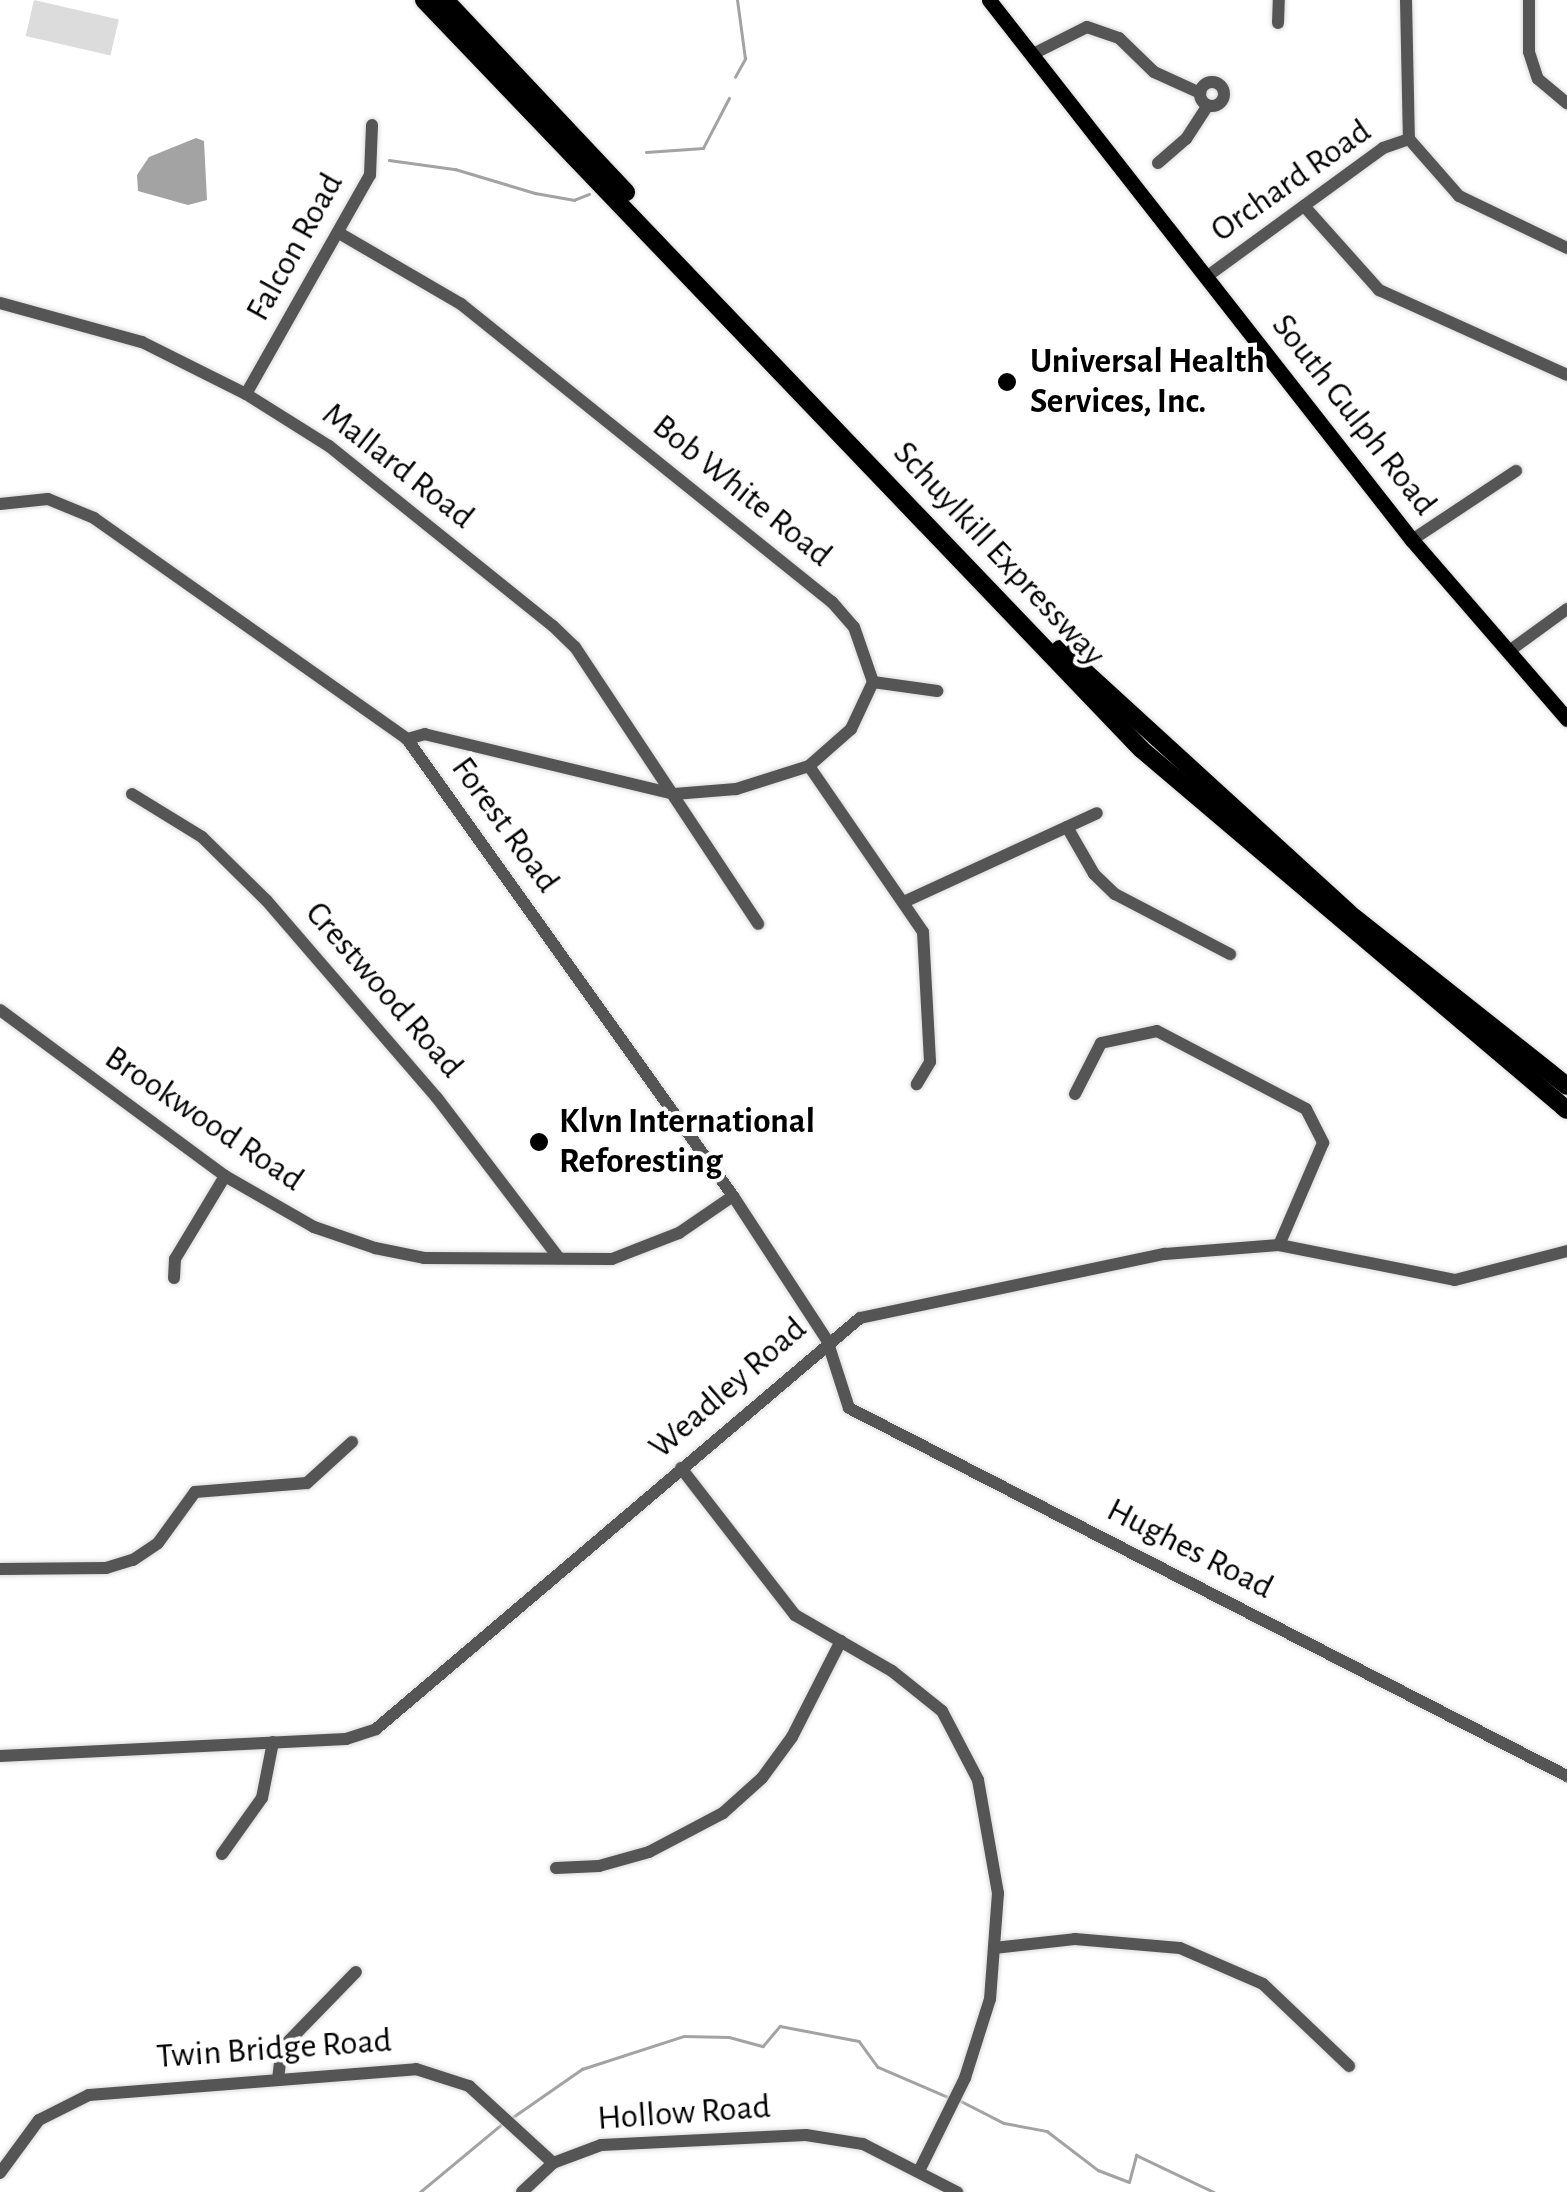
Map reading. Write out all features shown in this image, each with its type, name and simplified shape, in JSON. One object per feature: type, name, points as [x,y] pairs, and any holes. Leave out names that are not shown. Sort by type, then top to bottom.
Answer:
[{"type":"highway","name":"Schuylkill Expressway","points":[[424,0],[1142,748],[1567,1110]]},
{"type":"highway","name":"Schuylkill Expressway","points":[[444,0],[1065,655],[1355,918],[1567,1086]]},
{"type":"main road","name":"South Gulph Road","points":[[990,0],[1209,275],[1412,540],[1567,720]]},
{"type":"street","points":[[1278,24],[1279,0]]},
{"type":"street","points":[[1406,0],[1409,139],[1459,196],[1567,248]]},
{"type":"street","points":[[1528,0],[1529,52],[1538,79],[1567,103]]},
{"type":"street","points":[[1034,54],[1088,27],[1119,38],[1154,72],[1204,99],[1186,139],[1158,163]]},
{"type":"street","name":"Falcon Road","points":[[246,394],[374,166],[372,125]]},
{"type":"street","name":"Orchard Road","points":[[1209,275],[1383,148],[1409,139]]},
{"type":"street","points":[[1304,206],[1379,290],[1567,375]]},
{"type":"street","name":"Bob White Road","points":[[339,232],[461,304],[832,602],[854,627],[873,682]]},
{"type":"street","name":"Mallard Road","points":[[0,303],[142,342],[246,394],[329,446],[553,626],[575,648],[758,924]]},
{"type":"street","points":[[1412,540],[1516,471]]},
{"type":"street","name":"Forest Road","points":[[0,504],[48,500],[94,518],[407,739],[733,1196],[827,1340]]},
{"type":"street","points":[[1509,650],[1567,609]]},
{"type":"street","points":[[407,739],[426,734],[674,794],[736,789],[809,766],[851,729],[873,682],[937,691]]},
{"type":"street","points":[[809,766],[906,900],[929,962],[930,1062],[917,1084]]},
{"type":"street","name":"Crestwood Road","points":[[132,794],[202,836],[267,901],[438,1098],[559,1258]]},
{"type":"street","points":[[906,900],[1096,813]]},
{"type":"street","points":[[1067,827],[1094,874],[1115,894],[1230,954]]},
{"type":"street","name":"Brookwood Road","points":[[0,1010],[225,1176],[314,1226],[376,1248],[424,1258],[612,1258],[646,1248],[733,1196]]},
{"type":"street","points":[[1075,1094],[1100,1042],[1157,1031],[1306,1110],[1323,1142],[1279,1245]]},
{"type":"street","points":[[174,1278],[174,1259],[225,1176]]},
{"type":"street","name":"Weadley Road","points":[[0,1756],[346,1738],[389,1720],[827,1340],[860,1318],[1165,1254],[1279,1245],[1455,1280],[1567,1251]]},
{"type":"street","name":"Hughes Road","points":[[827,1340],[842,1397],[862,1417],[1567,1776]]},
{"type":"street","points":[[0,1569],[106,1568],[133,1560],[158,1543],[195,1492],[307,1483],[352,1442]]},
{"type":"street","points":[[681,1468],[780,1599],[925,1697],[960,1738],[992,1831],[994,1948],[990,1999],[965,2078],[919,2171]]},
{"type":"street","points":[[556,1868],[600,1866],[650,1852],[723,1813],[784,1749],[840,1641]]},
{"type":"street","points":[[222,1854],[262,1798],[273,1742]]},
{"type":"street","points":[[994,1948],[1090,1939],[1180,1948],[1263,1984],[1350,2066]]},
{"type":"street","points":[[278,2080],[282,2048],[356,1972]]},
{"type":"street","name":"Twin Bridge Road","points":[[0,2173],[39,2120],[88,2095],[416,2070],[443,2074],[484,2098],[553,2162]]},
{"type":"street","name":"Hollow Road","points":[[522,2192],[553,2162],[601,2145],[676,2138],[806,2136],[863,2144],[957,2192]]},
{"type":"shaded area","points":[[34,0],[119,20],[110,56],[26,36]]},
{"type":"shaded area","points":[[196,138],[204,141],[207,200],[188,205],[138,191],[137,175],[149,157]]},
{"type":"waterway","points":[[735,77],[745,59],[737,0]]},
{"type":"waterway","points":[[646,152],[703,148],[729,98]]},
{"type":"waterway","points":[[389,160],[455,169],[535,193],[574,200],[589,194]]},
{"type":"waterway","points":[[510,2119],[582,2069],[684,2036],[729,2037],[763,2046],[780,2026],[859,2041],[878,2067],[948,2097]]},
{"type":"waterway","points":[[961,2101],[1004,2123],[1047,2131],[1098,2170],[1129,2182],[1136,2155],[1214,2192]]},
{"type":"waterway","points":[[420,2192],[503,2123]]},
{"type":"place","name":"Universal Health Services, Inc.","points":[[1007,382]]},
{"type":"place","name":"Klvn International Reforesting","points":[[539,1142]]}]
